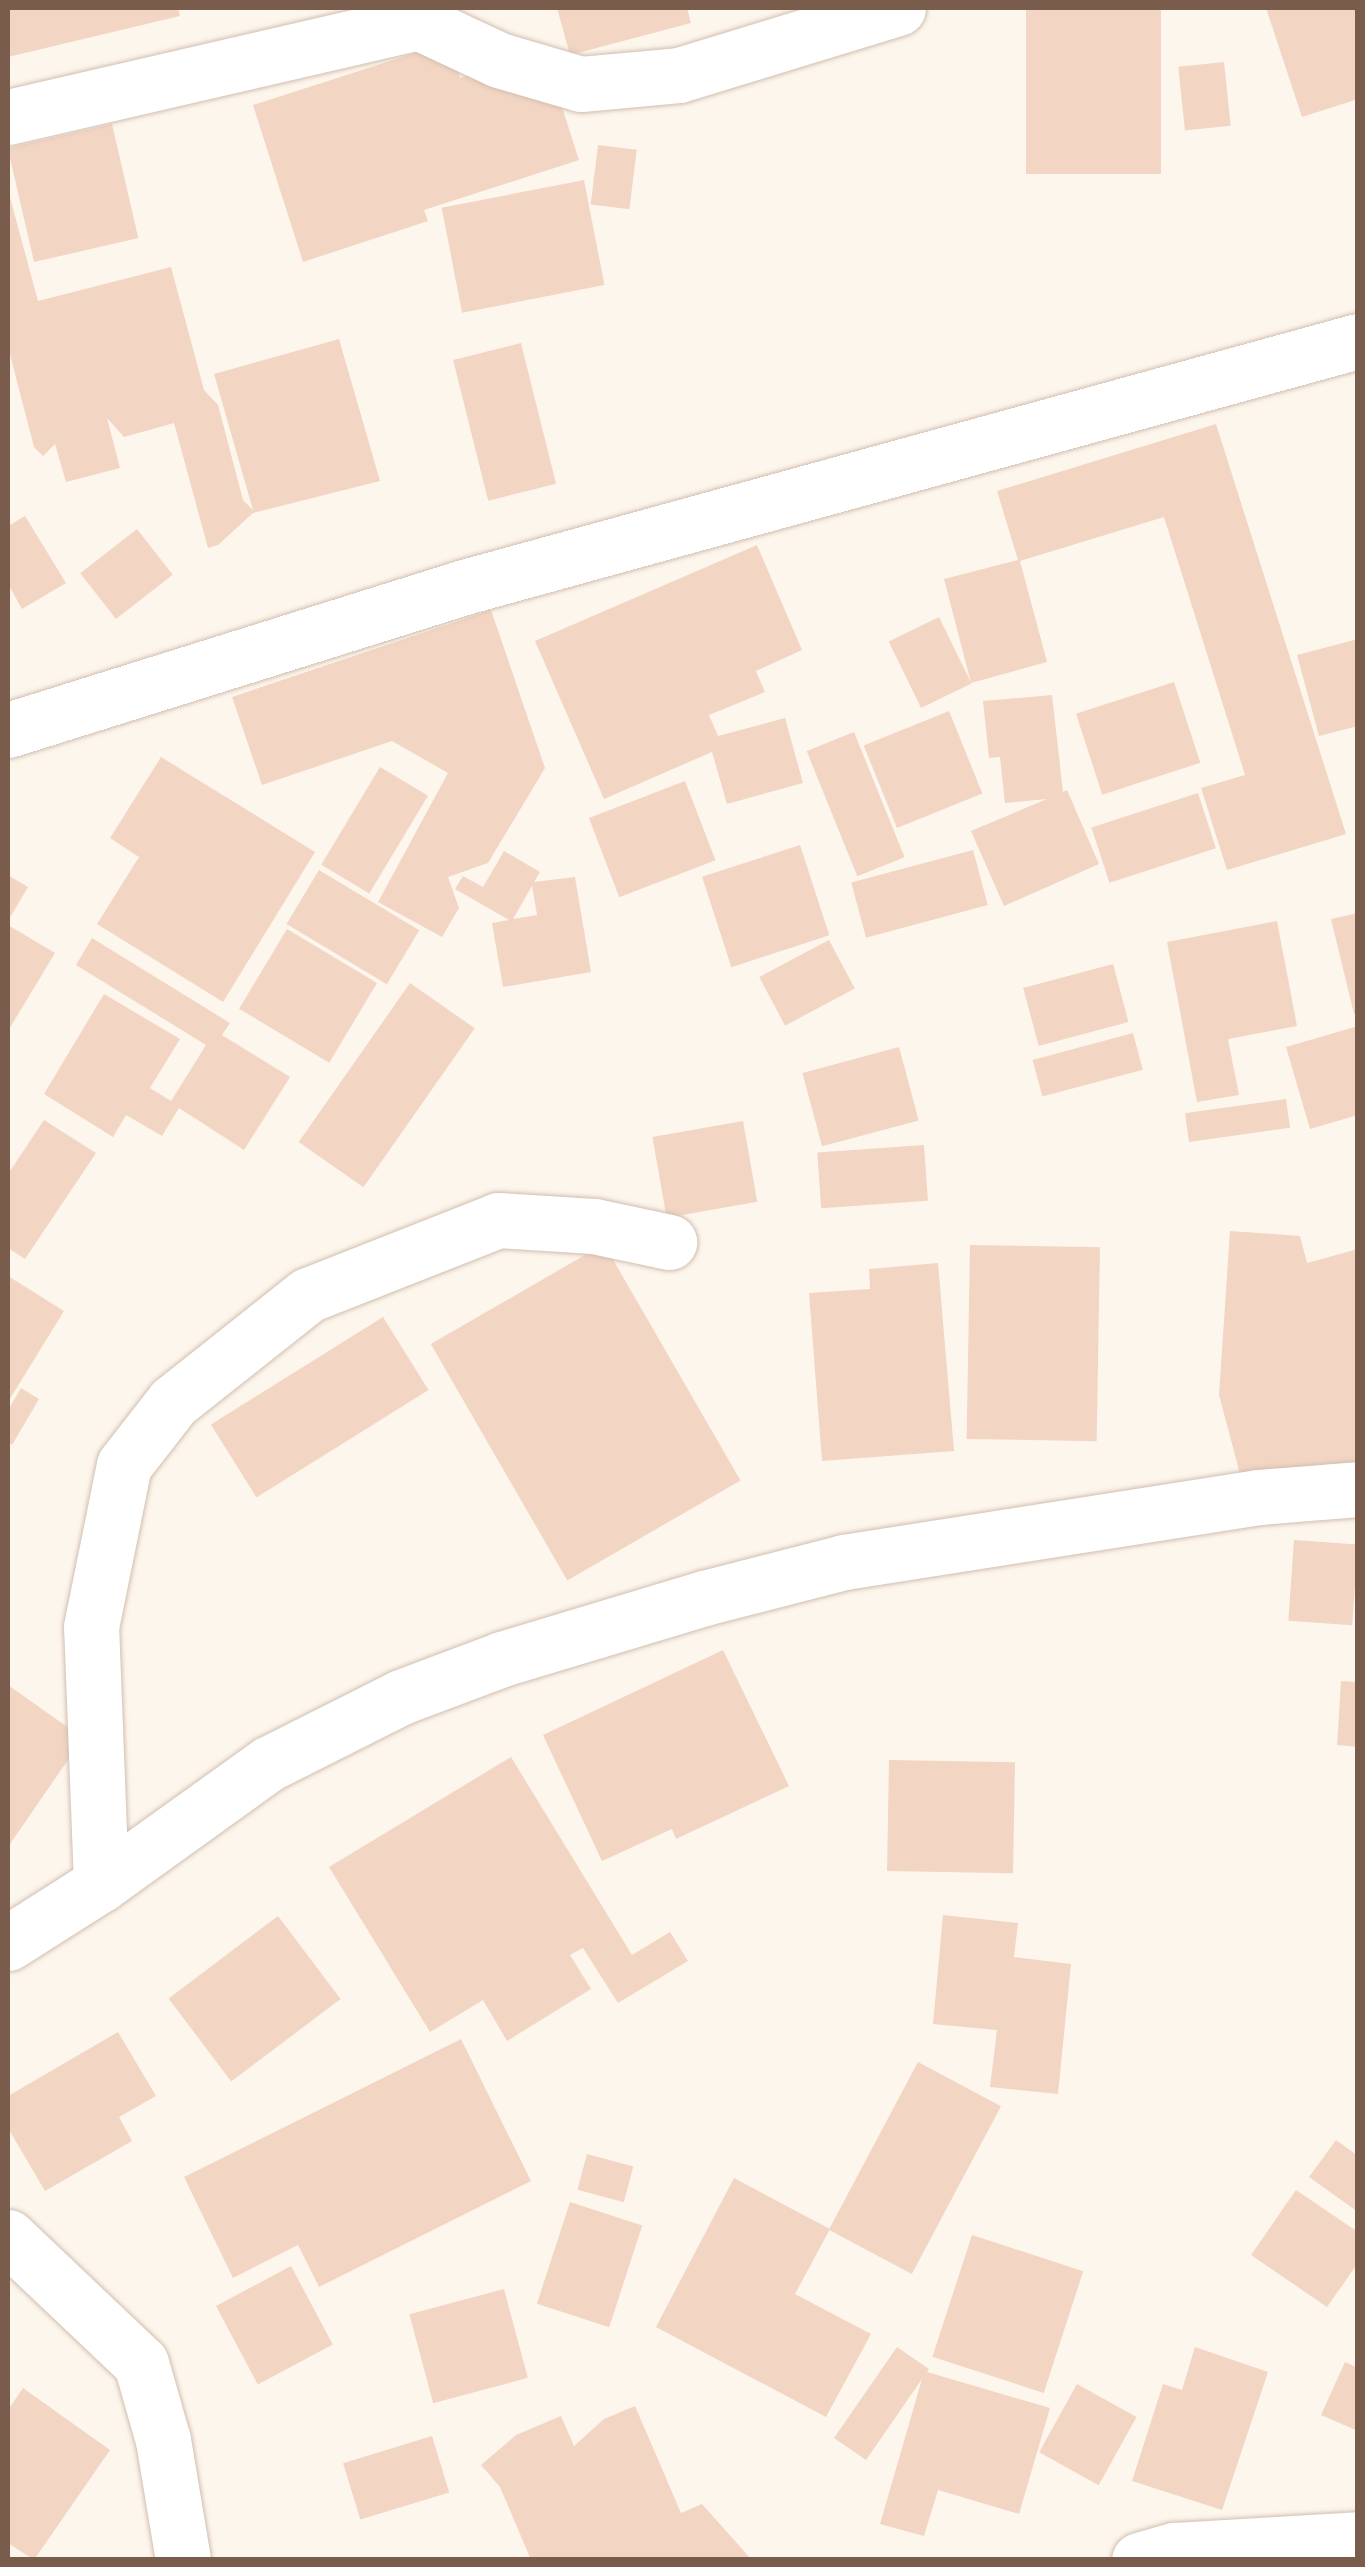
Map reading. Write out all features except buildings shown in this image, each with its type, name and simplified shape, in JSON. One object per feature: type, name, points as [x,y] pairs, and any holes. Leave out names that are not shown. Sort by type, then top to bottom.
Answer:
[{"type":"street","points":[[8,118],[416,15],[499,60],[581,84],[678,74],[898,8]]},
{"type":"street","points":[[8,730],[464,587],[1358,341]]},
{"type":"street","points":[[101,1884],[91,1626],[124,1464],[173,1402],[308,1295],[498,1220],[594,1226],[669,1242]]},
{"type":"street","points":[[8,1944],[284,1756],[401,1697],[605,1626],[844,1562],[1259,1497],[1358,1489]]},
{"type":"street","points":[[8,2237],[141,2363],[163,2440],[183,2560]]},
{"type":"street","points":[[1140,2560],[1176,2550],[1358,2539]]}]
